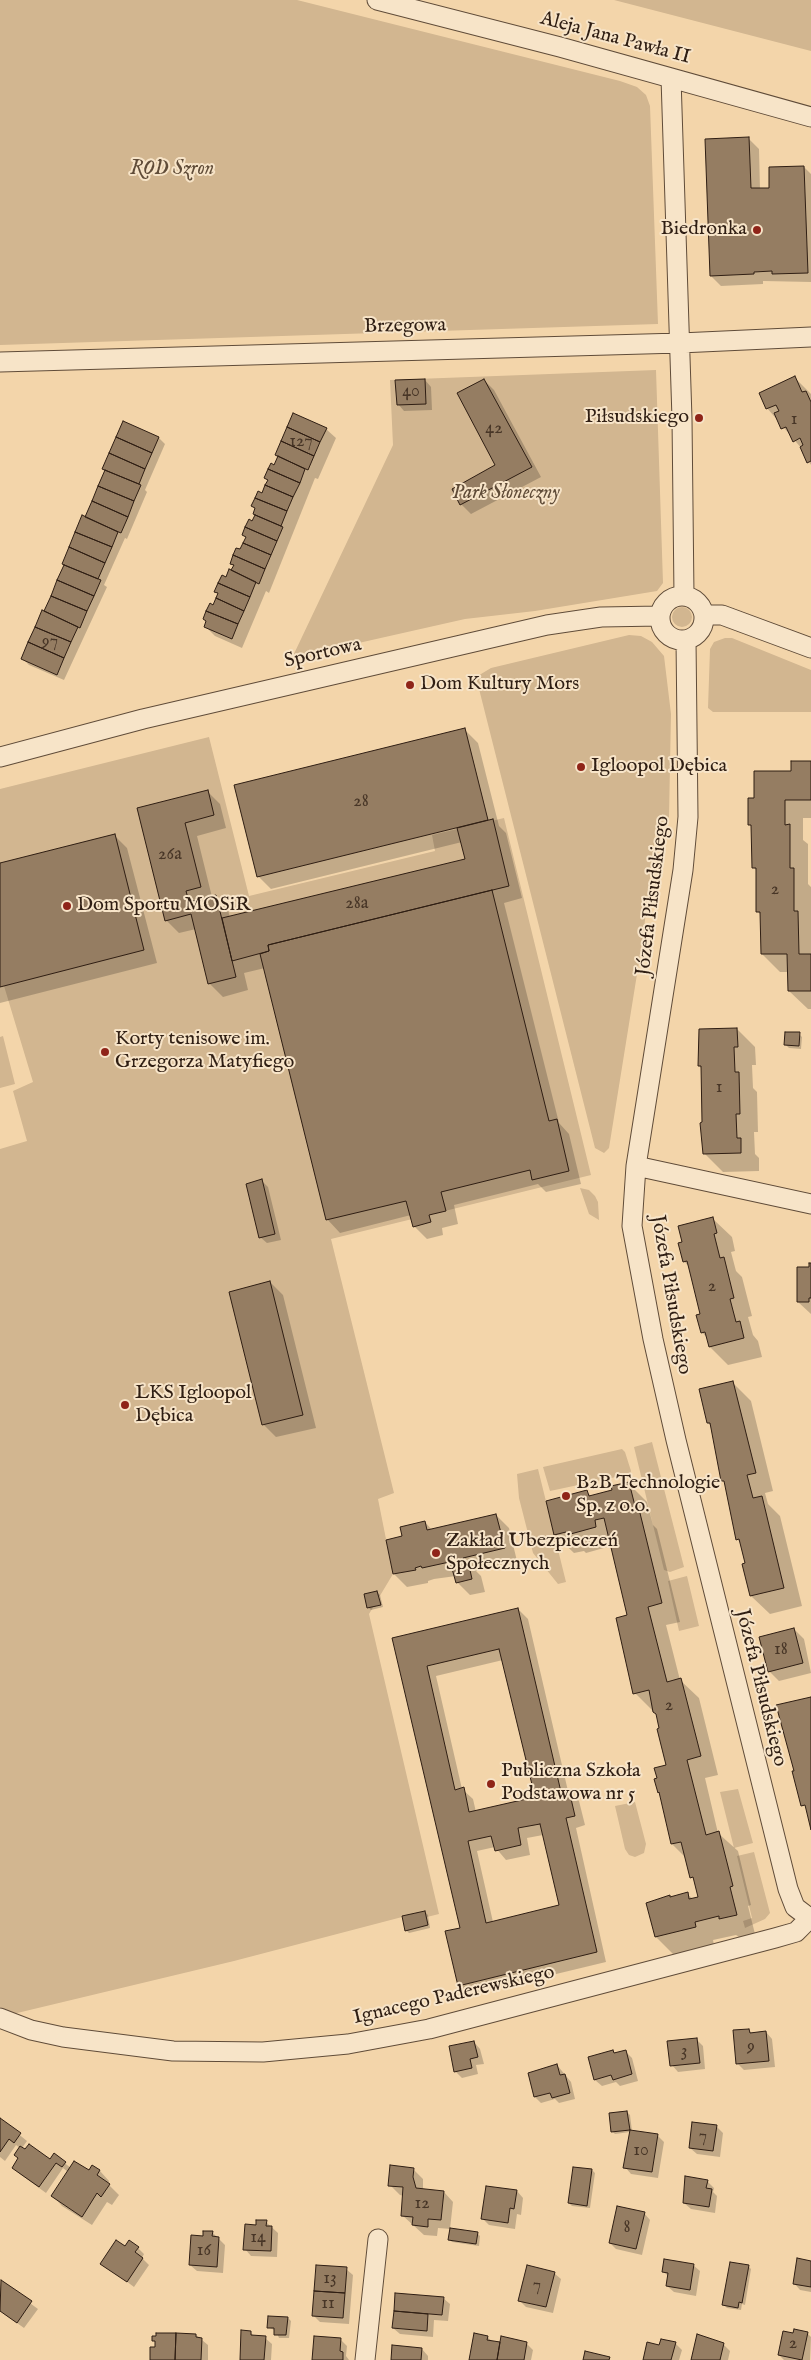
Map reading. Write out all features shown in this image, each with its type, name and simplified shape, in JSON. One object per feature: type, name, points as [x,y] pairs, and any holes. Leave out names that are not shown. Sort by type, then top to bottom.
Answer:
[{"type":"street","name":"Aleja Jana Pawła II","points":[[378,0],[811,117]]},
{"type":"street","points":[[671,78],[680,343],[684,595]]},
{"type":"street","name":"Brzegowa","points":[[0,362],[292,352],[680,343],[811,337]]},
{"type":"street","points":[[684,595],[698,601],[704,615],[702,628],[698,634],[686,640],[673,638],[667,634],[660,623],[660,616],[665,603],[677,596],[684,595]]},
{"type":"street","points":[[704,615],[722,615],[811,648]]},
{"type":"street","name":"Sportowa","points":[[0,757],[143,719],[547,625],[600,617],[660,616]]},
{"type":"street","name":"Józefa Piłsudskiego","points":[[686,640],[688,817],[683,870],[636,1166],[632,1226],[653,1339],[674,1434],[788,1889],[795,1907],[810,1919],[796,1932]]},
{"type":"street","points":[[636,1166],[811,1204]]},
{"type":"street","name":"Ignacego Paderewskiego","points":[[0,2018],[31,2030],[63,2038],[173,2051],[263,2052],[348,2044],[429,2030],[796,1932]]},
{"type":"street","points":[[365,2360],[378,2240]]},
{"type":"green space","name":"ROD Szron","points":[[0,0],[297,0],[620,81],[637,87],[646,95],[650,106],[658,324],[0,345]]},
{"type":"green space","points":[[614,0],[811,0],[811,51]]},
{"type":"green space","name":"Park Słoneczny","points":[[656,370],[663,583],[657,591],[535,611],[465,619],[292,658],[393,445],[390,380]]},
{"type":"green space","points":[[682,607],[689,610],[692,617],[689,624],[682,627],[675,624],[672,617],[675,610]]},
{"type":"green space","points":[[629,635],[641,636],[652,642],[664,656],[671,714],[669,817],[656,827],[643,937],[609,1148],[604,1153],[595,1148],[476,677],[491,668]]},
{"type":"green space","points":[[725,638],[732,638],[811,670],[811,712],[713,712],[708,708],[710,649],[714,642]]},
{"type":"green space","points":[[209,737],[249,896],[435,851],[432,835],[504,818],[591,1175],[331,1239],[394,1493],[378,1499],[393,1574],[369,1614],[439,1914],[427,1917],[425,1911],[234,1961],[13,2014],[0,2007],[0,1149],[27,1141],[13,1091],[33,1082],[4,986],[0,987],[0,789]]},
{"type":"green space","points":[[3,1036],[15,1084],[0,1088],[0,1037]]},
{"type":"green space","points":[[580,1188],[589,1190],[595,1196],[598,1202],[599,1220],[589,1214]]},
{"type":"green space","points":[[652,1442],[684,1567],[670,1572],[664,1570],[634,1447]]},
{"type":"green space","points":[[622,1449],[625,1452],[631,1471],[630,1474],[550,1491],[543,1467]]},
{"type":"green space","points":[[538,1469],[566,1582],[558,1584],[533,1553],[519,1498],[517,1474]]},
{"type":"green space","points":[[687,1576],[699,1626],[679,1631],[668,1581]]},
{"type":"green space","points":[[738,1789],[753,1843],[734,1848],[720,1792]]},
{"type":"green space","points":[[635,1802],[646,1844],[644,1853],[635,1857],[629,1855],[625,1849],[615,1806]]},
{"type":"green space","points":[[754,1852],[770,1913],[765,1919],[745,1928],[743,1921],[752,1918],[737,1856]]},
{"type":"building","name":"Biedronka","points":[[749,137],[751,188],[769,188],[769,167],[804,166],[808,273],[772,274],[772,271],[754,272],[754,274],[710,276],[705,139]]},
{"type":"building","points":[[795,376],[802,392],[806,391],[811,402],[811,461],[807,463],[800,447],[803,445],[800,438],[793,442],[786,427],[781,429],[774,413],[779,411],[776,405],[766,409],[759,393]]},
{"type":"building","points":[[425,379],[426,404],[397,405],[395,380]]},
{"type":"building","points":[[484,379],[532,467],[460,505],[452,489],[495,465],[457,393]]},
{"type":"building","points":[[293,413],[327,428],[320,442],[287,427]]},
{"type":"building","points":[[123,421],[159,437],[152,453],[116,437]]},
{"type":"building","points":[[287,427],[320,442],[314,456],[281,441]]},
{"type":"building","points":[[116,437],[152,453],[145,469],[109,453]]},
{"type":"building","points":[[281,441],[314,456],[308,470],[275,455]]},
{"type":"building","points":[[109,453],[145,469],[139,484],[102,469]]},
{"type":"building","points":[[278,456],[305,469],[300,483],[268,469],[271,463],[274,465]]},
{"type":"building","points":[[268,469],[300,483],[293,497],[265,485],[268,480],[264,478]]},
{"type":"building","points":[[105,470],[141,485],[134,501],[98,486]]},
{"type":"building","points":[[265,485],[293,497],[287,511],[255,498],[258,491],[262,493]]},
{"type":"building","points":[[98,486],[134,501],[128,517],[92,501]]},
{"type":"building","points":[[255,498],[287,511],[281,526],[253,514],[255,508],[251,506]]},
{"type":"building","points":[[92,501],[128,517],[121,533],[85,517]]},
{"type":"building","points":[[82,515],[118,532],[112,547],[75,532]]},
{"type":"building","points":[[255,515],[283,527],[277,541],[245,527],[249,519],[252,521]]},
{"type":"building","points":[[245,527],[277,541],[271,555],[243,543],[246,537],[242,535]]},
{"type":"building","points":[[75,532],[112,547],[105,563],[69,547]]},
{"type":"building","points":[[243,543],[271,555],[265,569],[233,555],[236,548],[240,549]]},
{"type":"building","points":[[69,547],[105,563],[98,579],[62,564]]},
{"type":"building","points":[[233,555],[265,569],[259,584],[231,570],[234,565],[230,564]]},
{"type":"building","points":[[64,565],[101,580],[94,596],[57,580]]},
{"type":"building","points":[[229,569],[256,582],[250,597],[218,583],[222,575],[226,577]]},
{"type":"building","points":[[57,580],[94,596],[87,611],[51,596]]},
{"type":"building","points":[[218,583],[250,597],[244,611],[216,598],[218,593],[214,592]]},
{"type":"building","points":[[51,596],[87,611],[80,628],[44,611]]},
{"type":"building","points":[[216,598],[244,611],[238,624],[206,611],[210,603],[213,605]]},
{"type":"building","points":[[42,610],[78,627],[71,642],[35,627]]},
{"type":"building","points":[[206,611],[238,624],[232,639],[204,627],[206,621],[203,619]]},
{"type":"building","points":[[35,627],[71,642],[64,658],[28,642]]},
{"type":"building","points":[[28,642],[64,658],[57,675],[21,659]]},
{"type":"building","points":[[465,728],[488,820],[257,877],[234,785]]},
{"type":"building","points":[[791,761],[811,761],[811,800],[785,800],[785,825],[790,824],[790,868],[794,868],[794,911],[798,911],[799,954],[811,954],[811,991],[788,991],[787,954],[761,954],[760,912],[756,912],[756,868],[752,868],[751,825],[748,825],[748,798],[754,798],[754,771],[791,771]]},
{"type":"building","points":[[208,790],[214,815],[185,823],[201,887],[186,891],[189,902],[216,895],[236,977],[208,984],[191,914],[165,921],[137,808]]},
{"type":"building","points":[[493,819],[509,886],[268,945],[269,951],[232,961],[222,918],[465,859],[457,828]]},
{"type":"building","name":"Dom Sportu MOSiR","points":[[115,834],[144,950],[0,987],[0,863]]},
{"type":"building","points":[[492,890],[549,1121],[557,1119],[569,1171],[532,1180],[530,1170],[441,1192],[446,1211],[429,1215],[431,1222],[413,1227],[406,1201],[326,1220],[260,954],[269,951],[268,945]]},
{"type":"building","points":[[737,1028],[738,1047],[734,1047],[735,1072],[739,1072],[740,1114],[736,1114],[737,1138],[741,1138],[741,1153],[703,1154],[700,1123],[702,1122],[701,1066],[698,1066],[699,1029]]},
{"type":"building","points":[[785,1032],[800,1032],[799,1046],[784,1045]]},
{"type":"building","points":[[262,1179],[275,1234],[259,1238],[246,1184]]},
{"type":"building","points":[[713,1217],[717,1233],[714,1234],[720,1258],[724,1257],[734,1298],[730,1299],[736,1322],[740,1321],[744,1338],[709,1347],[705,1332],[701,1333],[696,1315],[700,1314],[687,1261],[683,1262],[678,1243],[682,1242],[678,1226]]},
{"type":"building","points":[[809,1263],[811,1263],[811,1298],[809,1298],[809,1302],[797,1302],[797,1267],[809,1267]]},
{"type":"building","points":[[270,1281],[303,1415],[262,1425],[229,1292]]},
{"type":"building","points":[[733,1381],[756,1473],[747,1475],[753,1498],[762,1496],[784,1588],[750,1596],[742,1564],[745,1563],[739,1539],[736,1540],[724,1481],[721,1481],[710,1423],[707,1423],[699,1389]]},
{"type":"building","points":[[629,1482],[636,1510],[639,1509],[662,1603],[648,1607],[667,1682],[681,1678],[701,1756],[687,1760],[706,1835],[719,1831],[733,1886],[730,1887],[737,1915],[719,1919],[719,1916],[695,1922],[696,1927],[655,1937],[646,1903],[670,1895],[670,1897],[688,1892],[689,1899],[698,1897],[693,1877],[690,1878],[681,1842],[671,1844],[659,1792],[654,1779],[657,1778],[654,1768],[666,1765],[657,1729],[659,1728],[656,1714],[653,1712],[649,1690],[633,1694],[616,1618],[627,1615],[604,1518],[595,1520],[596,1527],[567,1535],[566,1532],[554,1535],[546,1501],[587,1490],[589,1496],[612,1490],[611,1486]]},
{"type":"building","name":"Zakład Ubezpieczeń Społecznych","points":[[496,1514],[505,1548],[463,1558],[464,1562],[468,1561],[472,1579],[456,1583],[451,1565],[454,1565],[454,1561],[422,1568],[421,1566],[415,1568],[416,1570],[393,1574],[386,1540],[402,1536],[400,1527],[425,1521],[427,1530]]},
{"type":"building","points":[[377,1591],[381,1605],[367,1608],[364,1594]]},
{"type":"building","points":[[518,1608],[561,1792],[569,1790],[575,1816],[566,1818],[597,1952],[458,1986],[445,1931],[460,1928],[392,1638]],"holes":[[[499,1649],[535,1797],[469,1812],[464,1787],[455,1790],[427,1666]],[[540,1824],[559,1905],[486,1923],[468,1841],[491,1836],[495,1851],[521,1845],[518,1828]]]},
{"type":"building","points":[[794,1628],[803,1663],[768,1672],[759,1637]]},
{"type":"building","points":[[811,1697],[811,1830],[805,1805],[801,1806],[792,1771],[794,1771],[776,1705]]},
{"type":"building","points":[[425,1911],[428,1925],[405,1931],[402,1916]]},
{"type":"building","points":[[749,2029],[750,2033],[766,2031],[769,2061],[736,2064],[733,2030]]},
{"type":"building","points":[[697,2038],[700,2063],[670,2066],[667,2041]]},
{"type":"building","points":[[474,2041],[478,2057],[470,2059],[472,2068],[454,2072],[449,2046]]},
{"type":"building","points":[[613,2050],[614,2053],[626,2050],[632,2074],[613,2080],[611,2075],[594,2080],[588,2057]]},
{"type":"building","points":[[557,2064],[560,2075],[565,2074],[570,2093],[552,2098],[550,2093],[534,2097],[528,2073]]},
{"type":"building","points":[[627,2111],[630,2130],[611,2132],[609,2113]]},
{"type":"building","points":[[0,2118],[21,2133],[14,2143],[9,2139],[0,2152]]},
{"type":"building","points":[[692,2122],[717,2125],[713,2151],[689,2148]]},
{"type":"building","points":[[630,2130],[658,2134],[652,2172],[623,2168]]},
{"type":"building","points":[[29,2144],[50,2159],[54,2153],[66,2162],[62,2167],[56,2163],[39,2187],[12,2168],[18,2158],[14,2155],[20,2146],[25,2149]]},
{"type":"building","points":[[74,2161],[89,2170],[92,2165],[100,2170],[97,2175],[110,2184],[101,2197],[97,2193],[82,2217],[51,2196]]},
{"type":"building","points":[[390,2165],[414,2168],[413,2177],[416,2188],[444,2191],[441,2220],[428,2219],[428,2227],[412,2225],[413,2217],[401,2216],[403,2187],[388,2186]]},
{"type":"building","points":[[573,2167],[592,2169],[587,2206],[568,2203]]},
{"type":"building","points":[[685,2176],[708,2180],[706,2188],[712,2189],[709,2207],[683,2203]]},
{"type":"building","points":[[486,2186],[517,2190],[514,2209],[510,2208],[508,2223],[481,2219]]},
{"type":"building","points":[[617,2206],[645,2212],[636,2249],[609,2243]]},
{"type":"building","points":[[256,2220],[267,2220],[266,2226],[272,2226],[271,2251],[243,2250],[245,2224],[256,2225]]},
{"type":"building","points":[[450,2228],[478,2232],[476,2244],[448,2240]]},
{"type":"building","points":[[203,2231],[213,2231],[212,2236],[219,2237],[217,2267],[189,2265],[191,2235],[203,2236]]},
{"type":"building","points":[[116,2240],[125,2246],[129,2240],[139,2247],[135,2252],[143,2258],[127,2282],[100,2264]]},
{"type":"building","points":[[797,2258],[811,2261],[811,2287],[793,2284]]},
{"type":"building","points":[[664,2259],[694,2264],[690,2290],[666,2286],[668,2273],[662,2272]]},
{"type":"building","points":[[730,2262],[749,2265],[742,2303],[739,2302],[738,2308],[722,2305]]},
{"type":"building","points":[[316,2265],[347,2267],[345,2293],[314,2291]]},
{"type":"building","points":[[527,2265],[555,2272],[546,2307],[518,2301]]},
{"type":"building","points":[[1,2280],[32,2301],[17,2323],[0,2311]]},
{"type":"building","points":[[314,2291],[345,2293],[343,2318],[312,2316]]},
{"type":"building","points":[[395,2293],[444,2297],[442,2315],[394,2311]]},
{"type":"building","points":[[394,2311],[428,2314],[427,2331],[392,2328]]},
{"type":"building","points":[[268,2316],[288,2317],[286,2335],[274,2335],[274,2328],[267,2328]]},
{"type":"building","points":[[794,2329],[808,2332],[802,2360],[778,2355],[783,2331],[793,2333]]},
{"type":"building","points":[[241,2330],[251,2331],[251,2335],[266,2336],[264,2360],[240,2360]]},
{"type":"building","points":[[156,2333],[176,2333],[175,2360],[150,2360],[150,2347],[155,2347],[155,2341],[152,2341],[152,2336],[156,2336]]},
{"type":"building","points":[[176,2333],[196,2334],[196,2337],[202,2338],[201,2360],[175,2360]]},
{"type":"building","points":[[474,2333],[488,2336],[487,2340],[500,2342],[497,2360],[469,2360]]},
{"type":"building","points":[[697,2334],[724,2343],[720,2360],[691,2360]]},
{"type":"building","points":[[314,2336],[341,2338],[340,2351],[343,2352],[343,2360],[312,2360]]},
{"type":"building","points":[[501,2336],[527,2342],[524,2360],[497,2360]]},
{"type":"building","points":[[661,2339],[676,2342],[671,2360],[643,2360],[647,2342],[659,2345]]},
{"type":"building","points":[[392,2345],[422,2348],[421,2360],[391,2360]]},
{"type":"building","points":[[585,2351],[610,2357],[609,2360],[583,2360]]},
{"type":"place","name":"Biedronka","points":[[757,230]]},
{"type":"place","name":"Piłsudskiego","points":[[699,418]]},
{"type":"place","name":"Dom Kultury Mors","points":[[410,685]]},
{"type":"place","name":"Igloopol Dębica","points":[[581,767]]},
{"type":"place","name":"Dom Sportu MOSiR","points":[[67,906]]},
{"type":"place","name":"Korty tenisowe im. Grzegorza Matyfiego","points":[[105,1052]]},
{"type":"place","name":"LKS Igloopol Dębica","points":[[125,1405]]},
{"type":"place","name":"B2B Technologie Sp. z o.o.","points":[[566,1496]]},
{"type":"place","name":"Zakład Ubezpieczeń Społecznych","points":[[436,1553]]},
{"type":"place","name":"Publiczna Szkoła Podstawowa nr 5","points":[[491,1784]]}]
